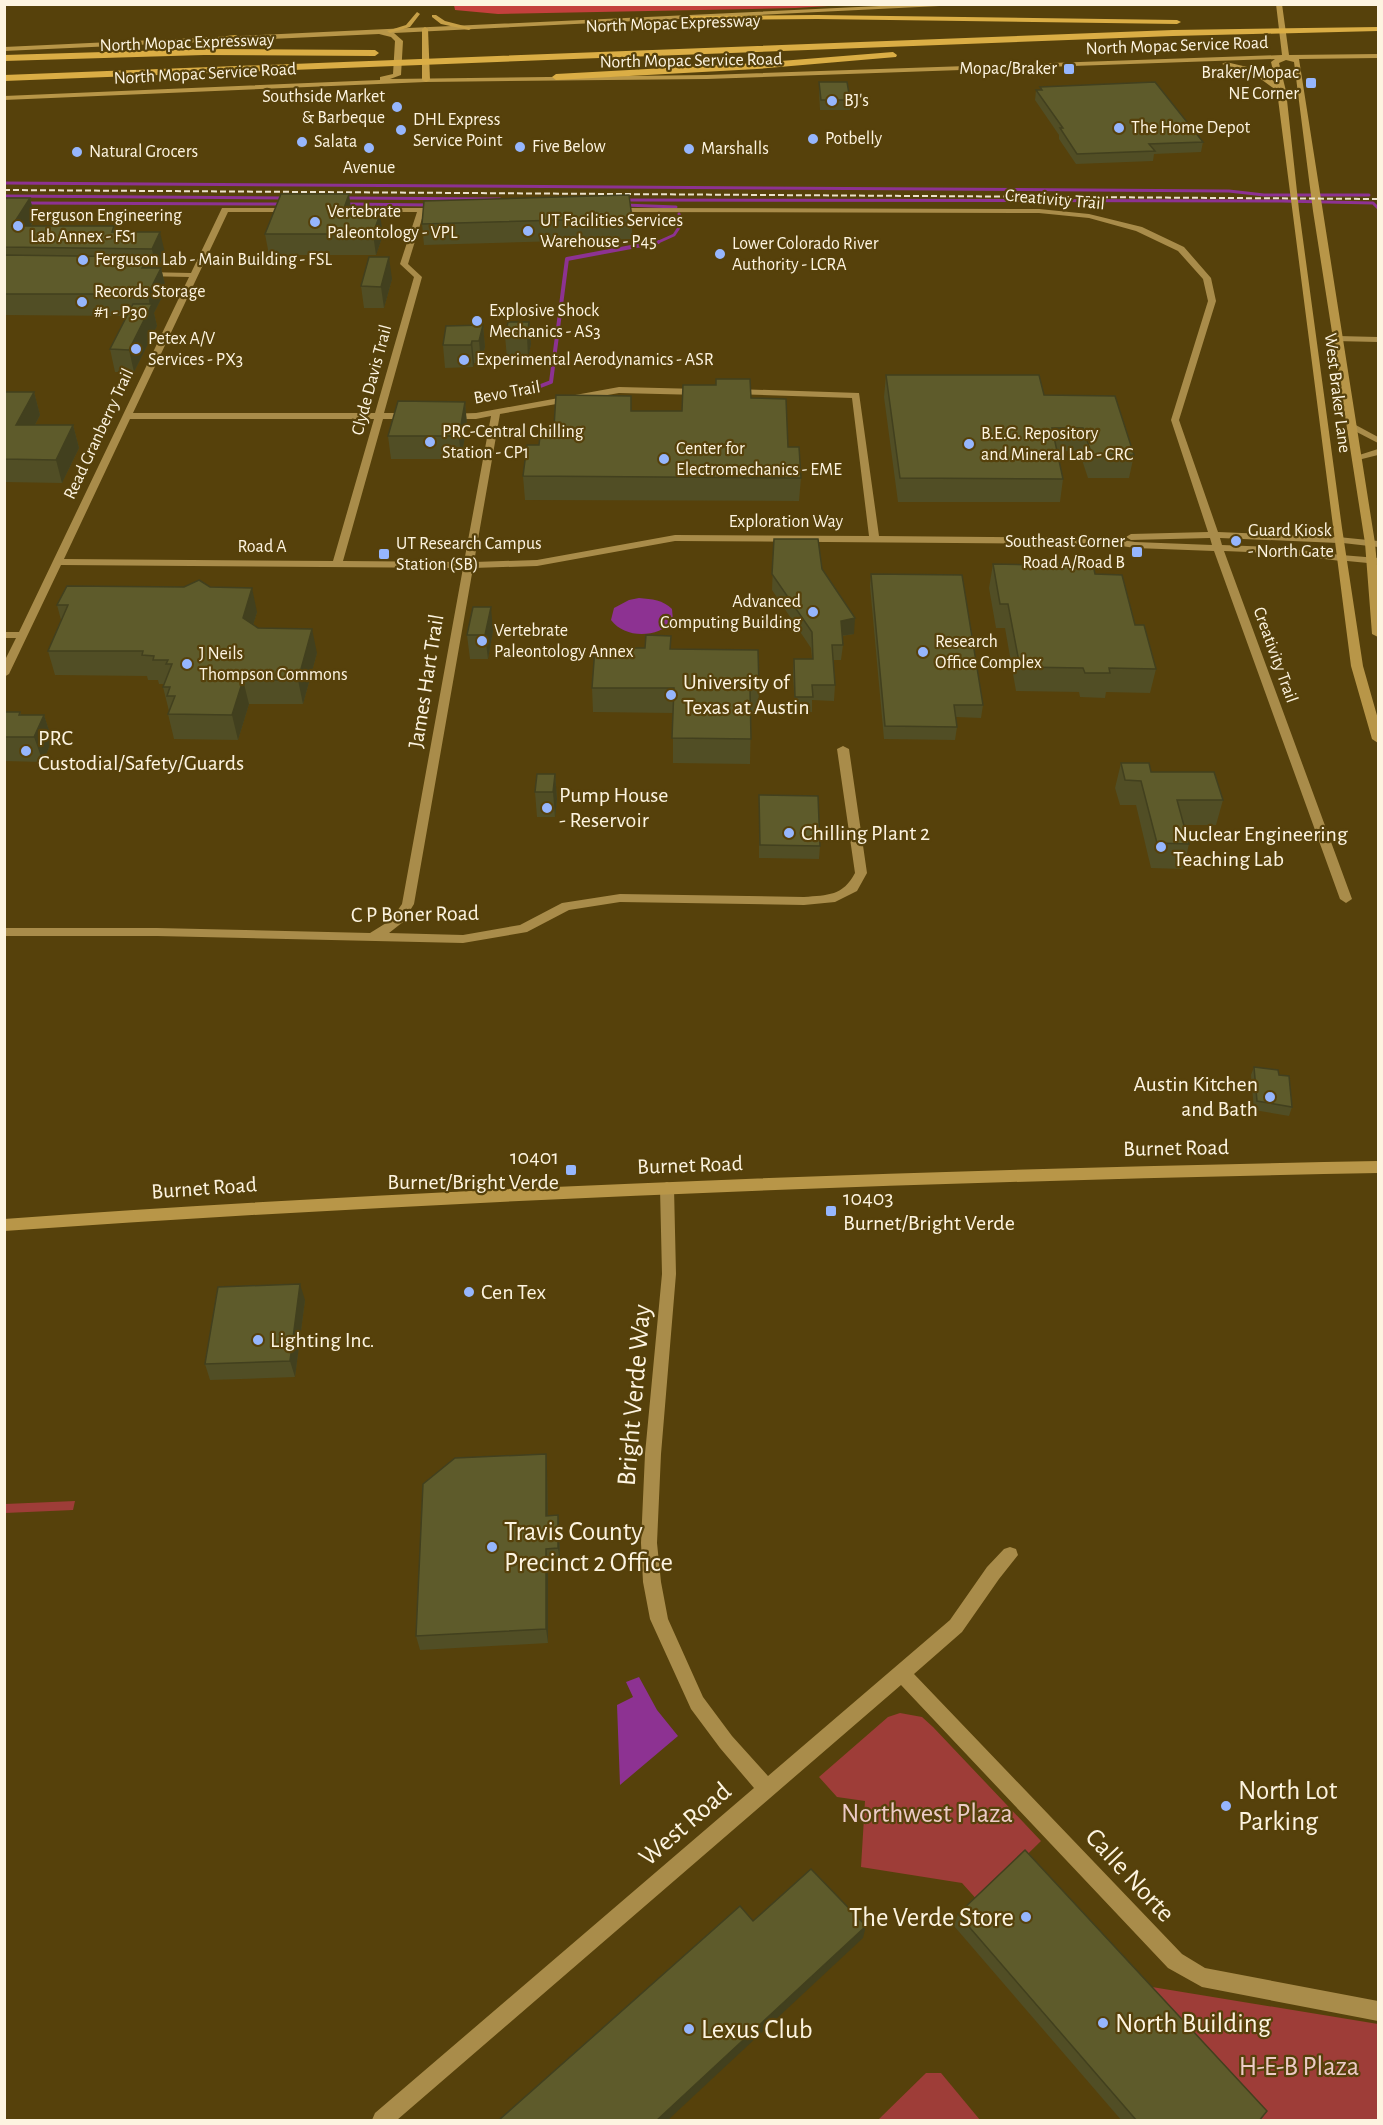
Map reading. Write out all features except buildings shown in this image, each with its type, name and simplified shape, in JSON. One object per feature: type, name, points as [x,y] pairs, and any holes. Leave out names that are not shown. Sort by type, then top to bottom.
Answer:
[{"type":"highway","points":[[686,18],[817,17],[1177,22]]},
{"type":"highway","points":[[1274,19],[1286,19]]},
{"type":"highway","points":[[979,29],[1187,21]]},
{"type":"highway","points":[[4,69],[1166,26],[1378,22]]},
{"type":"highway","points":[[4,80],[1173,33],[1378,31]]},
{"type":"highway","name":"North Mopac Expressway","points":[[4,80],[1378,31]]},
{"type":"highway","points":[[4,56],[236,38]]},
{"type":"highway","points":[[944,52],[1093,40]]},
{"type":"highway","name":"North Mopac Expressway","points":[[4,69],[435,50]]},
{"type":"highway","points":[[4,56],[204,52],[375,53]]},
{"type":"highway","points":[[556,77],[757,66],[898,55]]},
{"type":"main road","points":[[417,4],[418,26],[425,31]]},
{"type":"main road","name":"North Mopac Service Road","points":[[4,49],[977,4]]},
{"type":"main road","name":"West Braker Lane","points":[[1279,4],[1286,54],[1297,61],[1303,76],[1317,211],[1374,544],[1378,634]]},
{"type":"main road","points":[[425,31],[435,24],[435,12],[443,23],[468,28]]},
{"type":"main road","points":[[390,31],[408,26],[417,14]]},
{"type":"main road","points":[[371,82],[397,75],[399,41],[397,37],[373,31]]},
{"type":"main road","points":[[425,31],[426,77]]},
{"type":"main road","name":"North Mopac Service Road","points":[[4,98],[371,82],[426,77],[730,77],[1166,61],[1286,54],[1378,56]]},
{"type":"main road","name":"West Braker Lane","points":[[1286,54],[1275,61],[1282,91],[1295,210],[1338,540],[1358,666],[1378,739]]},
{"type":"main road","points":[[1320,64],[1369,56]]},
{"type":"main road","points":[[1166,61],[1233,65],[1266,76],[1282,91]]},
{"type":"main road","name":"Burnet Road","points":[[4,1225],[206,1210],[667,1188],[982,1175],[1378,1167]]},
{"type":"street","name":"Read Granberry Trail","points":[[4,674],[225,210],[305,210]]},
{"type":"street","points":[[328,210],[456,210]]},
{"type":"street","name":"Clyde Davis Trail","points":[[337,564],[381,416],[418,277],[404,264],[421,210]]},
{"type":"street","name":"Creativity Trail","points":[[599,210],[1039,211],[1089,216],[1139,229],[1181,249],[1207,278],[1212,301],[1175,420],[1219,550],[1346,899]]},
{"type":"street","points":[[134,274],[193,275]]},
{"type":"street","points":[[1338,339],[1378,340]]},
{"type":"street","name":"Bevo Trail","points":[[440,416],[476,416],[619,390],[714,392]]},
{"type":"street","points":[[726,392],[856,394],[874,539]]},
{"type":"street","name":"James Hart Trail","points":[[368,937],[391,928],[401,919],[408,904],[496,412]]},
{"type":"street","points":[[126,416],[428,416]]},
{"type":"street","points":[[1352,426],[1378,440]]},
{"type":"street","points":[[1358,458],[1378,452]]},
{"type":"street","name":"Exploration Way","points":[[1108,541],[1141,536],[1214,535],[1338,540]]},
{"type":"street","name":"Exploration Way","points":[[467,565],[547,562],[621,546],[675,538],[1108,541],[1135,545],[1219,550],[1275,550],[1341,558]]},
{"type":"street","points":[[1338,540],[1374,544]]},
{"type":"street","points":[[1341,558],[1375,560]]},
{"type":"street","name":"Road A","points":[[57,562],[467,565]]},
{"type":"street","points":[[4,635],[24,635]]},
{"type":"street","name":"C P Boner Road","points":[[4,932],[157,932],[463,939],[523,929],[566,906],[620,898],[804,901],[835,898],[853,888],[861,873],[843,749]]},
{"type":"street","name":"Bright Verde Way","points":[[667,1188],[669,1274],[653,1454],[649,1543],[652,1582],[659,1619],[697,1703],[726,1742],[766,1788]]},
{"type":"street","name":"West Road","points":[[382,2121],[956,1626],[993,1573],[1010,1555]]},
{"type":"street","name":"Calle Norte","points":[[901,1672],[1167,1952],[1187,1970],[1202,1977],[1378,2011]]},
{"type":"green space","points":[[75,1501],[73,1510],[5,1513],[5,1504]]},
{"type":"green space","name":"Northwest Plaza","points":[[900,1713],[922,1717],[1041,1841],[979,1902],[962,1883],[861,1867],[865,1801],[837,1797],[819,1777],[888,1717]]},
{"type":"green space","name":"H-E-B Plaza","points":[[1152,1987],[1378,2024],[1378,2120],[1259,2120]]},
{"type":"green space","points":[[926,2073],[941,2073],[980,2120],[878,2120]]},
{"type":"shaded area","points":[[454,4],[845,5],[498,14],[455,10]]},
{"type":"shaded area","points":[[639,598],[657,600],[669,606],[672,609],[673,621],[667,627],[650,633],[624,631],[611,620],[614,608],[629,600]]},
{"type":"shaded area","points":[[639,1677],[657,1710],[678,1736],[620,1785],[617,1705],[633,1697],[626,1682]]},
{"type":"waterway","points":[[4,183],[1229,191],[1264,195],[1369,195]]},
{"type":"waterway","points":[[4,196],[287,198]]},
{"type":"waterway","points":[[344,198],[500,199]]},
{"type":"waterway","points":[[623,200],[1281,201],[1373,203],[1378,208]]},
{"type":"waterway","points":[[25,203],[283,204]]},
{"type":"waterway","points":[[346,204],[430,205]]},
{"type":"waterway","points":[[625,205],[676,207]]},
{"type":"waterway","points":[[654,244],[674,235],[682,223],[679,214]]},
{"type":"waterway","points":[[517,395],[551,382],[567,259],[658,242]]},
{"type":"railway","points":[[4,190],[1378,199]]},
{"type":"place","name":"Mopac/Braker","points":[[1069,69]]},
{"type":"place","name":"Braker/Mopac NE Corner","points":[[1311,83]]},
{"type":"place","name":"BJ's","points":[[832,101]]},
{"type":"place","name":"Southside Market & Barbeque","points":[[397,107]]},
{"type":"place","name":"The Home Depot","points":[[1119,128]]},
{"type":"place","name":"DHL Express Service Point","points":[[401,130]]},
{"type":"place","name":"Potbelly","points":[[813,139]]},
{"type":"place","name":"Salata","points":[[302,142]]},
{"type":"place","name":"Five Below","points":[[520,147]]},
{"type":"place","name":"Avenue","points":[[369,148]]},
{"type":"place","name":"Marshalls","points":[[689,149]]},
{"type":"place","name":"Natural Grocers","points":[[77,152]]},
{"type":"place","name":"Vertebrate Paleontology - VPL","points":[[315,222]]},
{"type":"place","name":"Ferguson Engineering Lab Annex - FS1","points":[[18,226]]},
{"type":"place","name":"UT Facilities Services Warehouse - P45","points":[[528,231]]},
{"type":"place","name":"Lower Colorado River Authority - LCRA","points":[[720,254]]},
{"type":"place","name":"Ferguson Lab - Main Building - FSL","points":[[83,260]]},
{"type":"place","name":"Records Storage #1 - P30","points":[[82,302]]},
{"type":"place","name":"Explosive Shock Mechanics - AS3","points":[[477,321]]},
{"type":"place","name":"Petex A/V Services - PX3","points":[[136,349]]},
{"type":"place","name":"Experimental Aerodynamics - ASR","points":[[464,360]]},
{"type":"place","name":"PRC-Central Chilling Station - CP1","points":[[430,442]]},
{"type":"place","name":"B.E.G. Repository and Mineral Lab - CRC","points":[[969,444]]},
{"type":"place","name":"Center for Electromechanics - EME","points":[[664,459]]},
{"type":"place","name":"Guard Kiosk - North Gate","points":[[1236,541]]},
{"type":"place","name":"Southeast Corner Road A/Road B","points":[[1137,552]]},
{"type":"place","name":"UT Research Campus Station (SB)","points":[[384,554]]},
{"type":"place","name":"Advanced Computing Building","points":[[813,612]]},
{"type":"place","name":"Vertebrate Paleontology Annex","points":[[482,641]]},
{"type":"place","name":"Research Office Complex","points":[[923,652]]},
{"type":"place","name":"J Neils Thompson Commons","points":[[187,664]]},
{"type":"place","name":"University of Texas at Austin","points":[[671,695]]},
{"type":"place","name":"PRC Custodial/Safety/Guards","points":[[26,751]]},
{"type":"place","name":"Pump House - Reservoir","points":[[547,808]]},
{"type":"place","name":"Chilling Plant 2","points":[[789,833]]},
{"type":"place","name":"Nuclear Engineering Teaching Lab","points":[[1161,847]]},
{"type":"place","name":"Austin Kitchen and Bath","points":[[1270,1097]]},
{"type":"place","name":"10401 Burnet/Bright Verde","points":[[571,1170]]},
{"type":"place","name":"10403 Burnet/Bright Verde","points":[[831,1211]]},
{"type":"place","name":"Cen Tex","points":[[469,1292]]},
{"type":"place","name":"Lighting Inc.","points":[[258,1340]]},
{"type":"place","name":"Travis County Precinct 2 Office","points":[[492,1547]]},
{"type":"place","name":"North Lot Parking","points":[[1226,1806]]},
{"type":"place","name":"The Verde Store","points":[[1026,1917]]},
{"type":"place","name":"North Building","points":[[1103,2023]]},
{"type":"place","name":"Lexus Club","points":[[689,2029]]}]
